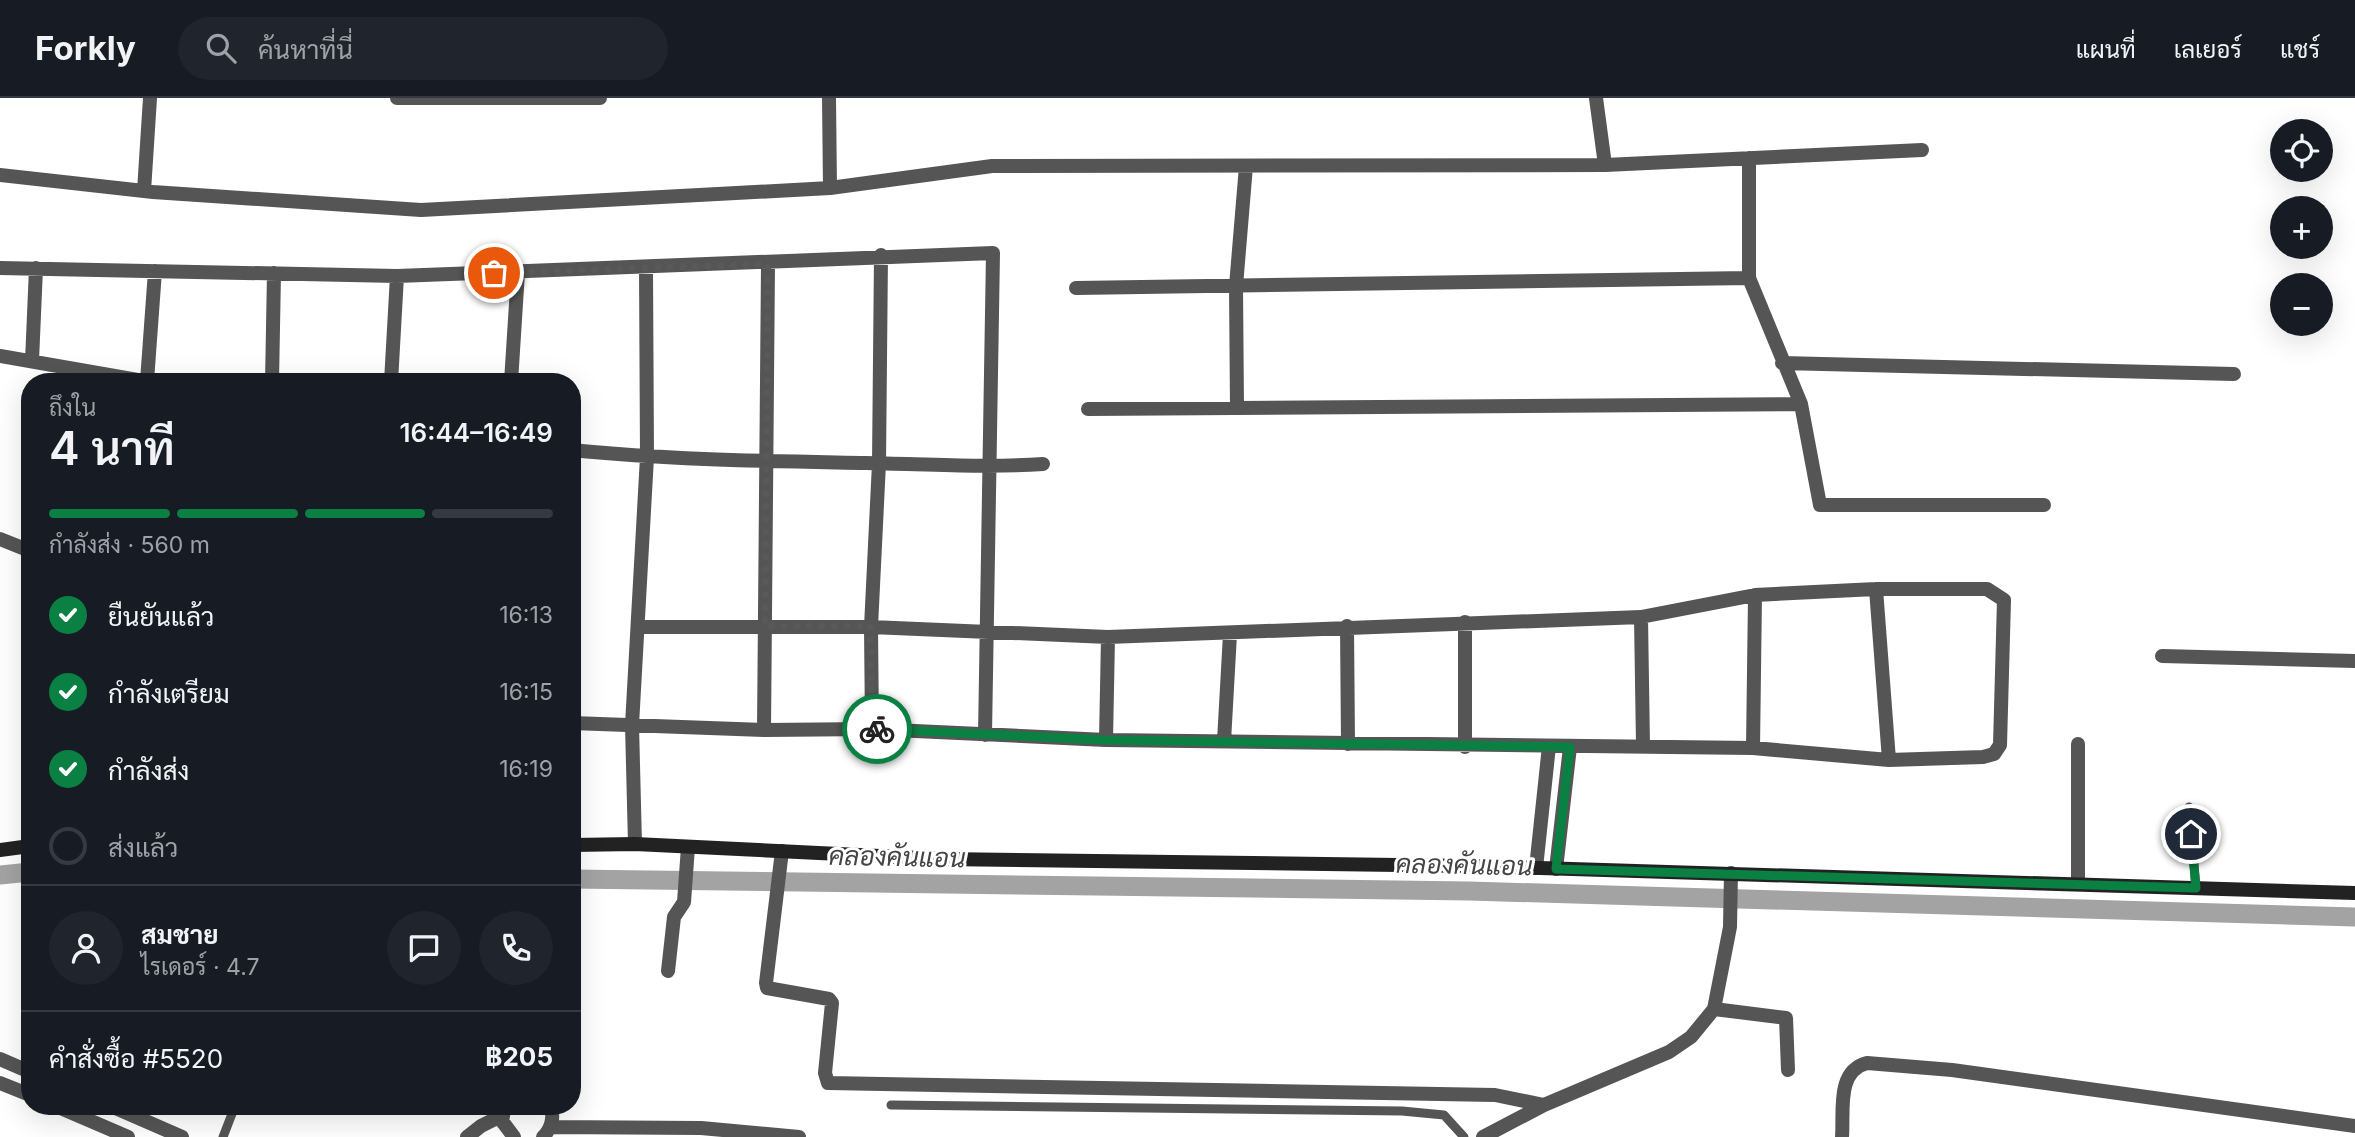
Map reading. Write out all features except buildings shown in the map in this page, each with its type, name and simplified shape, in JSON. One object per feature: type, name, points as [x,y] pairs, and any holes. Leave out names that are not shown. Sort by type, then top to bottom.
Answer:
[{"type":"street","points":[[144,191],[150,98]]},
{"type":"street","points":[[397,98],[600,98]]},
{"type":"street","points":[[829,98],[830,188]]},
{"type":"street","points":[[1596,98],[1605,165]]},
{"type":"street","points":[[0,176],[144,191],[421,210],[830,188],[992,166],[1605,165],[1922,150]]},
{"type":"street","points":[[1749,158],[1749,278],[1801,404],[1820,505],[2044,505]]},
{"type":"street","points":[[1237,408],[1236,286],[1246,166]]},
{"type":"street","points":[[0,268],[397,276],[768,264],[881,255],[993,253],[992,468],[985,735]]},
{"type":"street","points":[[872,729],[871,626],[879,463],[881,255]]},
{"type":"street","points":[[764,730],[768,264]]},
{"type":"street","points":[[32,361],[36,268]]},
{"type":"street","points":[[635,844],[632,725],[647,457],[646,268]]},
{"type":"street","points":[[149,373],[155,271]]},
{"type":"street","points":[[512,373],[518,272]]},
{"type":"street","points":[[272,373],[274,273]]},
{"type":"street","points":[[392,373],[397,276]]},
{"type":"street","points":[[1076,288],[1749,278]]},
{"type":"street","points":[[0,356],[102,373]]},
{"type":"street","points":[[1782,363],[2234,374]]},
{"type":"street","points":[[1088,409],[1801,404]]},
{"type":"street","points":[[581,451],[647,457],[992,468],[1043,464]]},
{"type":"street","points":[[0,539],[21,547]]},
{"type":"street","points":[[581,723],[764,730],[872,729],[1106,740],[1465,747],[1753,748],[1889,760],[1994,754],[2000,745],[2004,600],[1987,589],[1876,589],[1755,595],[1641,617],[1347,626],[1230,634],[1108,637],[871,626],[638,627]]},
{"type":"street","points":[[1876,589],[1889,760]]},
{"type":"street","points":[[1753,748],[1755,595]]},
{"type":"street","points":[[1641,617],[1643,746]]},
{"type":"street","points":[[1465,622],[1465,747]]},
{"type":"street","points":[[1347,626],[1348,744]]},
{"type":"street","points":[[1224,741],[1230,634]]},
{"type":"street","points":[[1106,740],[1108,637]]},
{"type":"street","points":[[2162,656],[2355,661]]},
{"type":"street","points":[[2078,744],[2078,883]]},
{"type":"street","points":[[1536,868],[1549,746]]},
{"type":"street","points":[[1556,869],[1570,747]]},
{"type":"street","points":[[581,845],[635,844],[688,854],[782,851],[942,859],[1536,868],[1731,878],[2078,883],[2355,893]]},
{"type":"street","points":[[0,850],[21,847]]},
{"type":"street","points":[[782,851],[765,973],[767,988],[829,999],[832,1003],[825,1073],[828,1083],[1494,1095],[1544,1105]]},
{"type":"street","points":[[668,971],[674,917],[684,902],[688,854]]},
{"type":"street","points":[[1483,1137],[1544,1105],[1669,1052],[1692,1037],[1714,1009],[1730,927],[1731,878]]},
{"type":"street","points":[[1714,1009],[1786,1018],[1788,1070]]},
{"type":"street","points":[[0,1059],[21,1068]]},
{"type":"street","points":[[1842,1137],[1845,1081],[1856,1066],[1867,1062],[1966,1072],[2355,1126]]},
{"type":"street","points":[[0,1083],[21,1091]]},
{"type":"street","points":[[77,1115],[128,1137]]},
{"type":"street","points":[[132,1115],[182,1137]]},
{"type":"street","points":[[467,1137],[497,1115]]},
{"type":"street","points":[[504,1115],[508,1131],[514,1137]]},
{"type":"street","points":[[552,1115],[547,1132],[701,1128],[799,1137]]},
{"type":"lane","points":[[2189,807],[2196,888]]},
{"type":"lane","points":[[891,1105],[1402,1111],[1444,1115],[1464,1137]]},
{"type":"lane","points":[[223,1137],[232,1115]]},
{"type":"waterway","name":"คลองคันแอน","points":[[0,875],[21,873]]},
{"type":"waterway","name":"คลองคันแอน","points":[[581,879],[1469,891],[2355,917]]},
{"type":"way so far","points":[[494,273],[768,264],[765,626],[871,626],[872,729],[877,729]]},
{"type":"route","points":[[877,729],[1106,740],[1570,747],[1556,869],[2196,888],[2191,834]]}]
